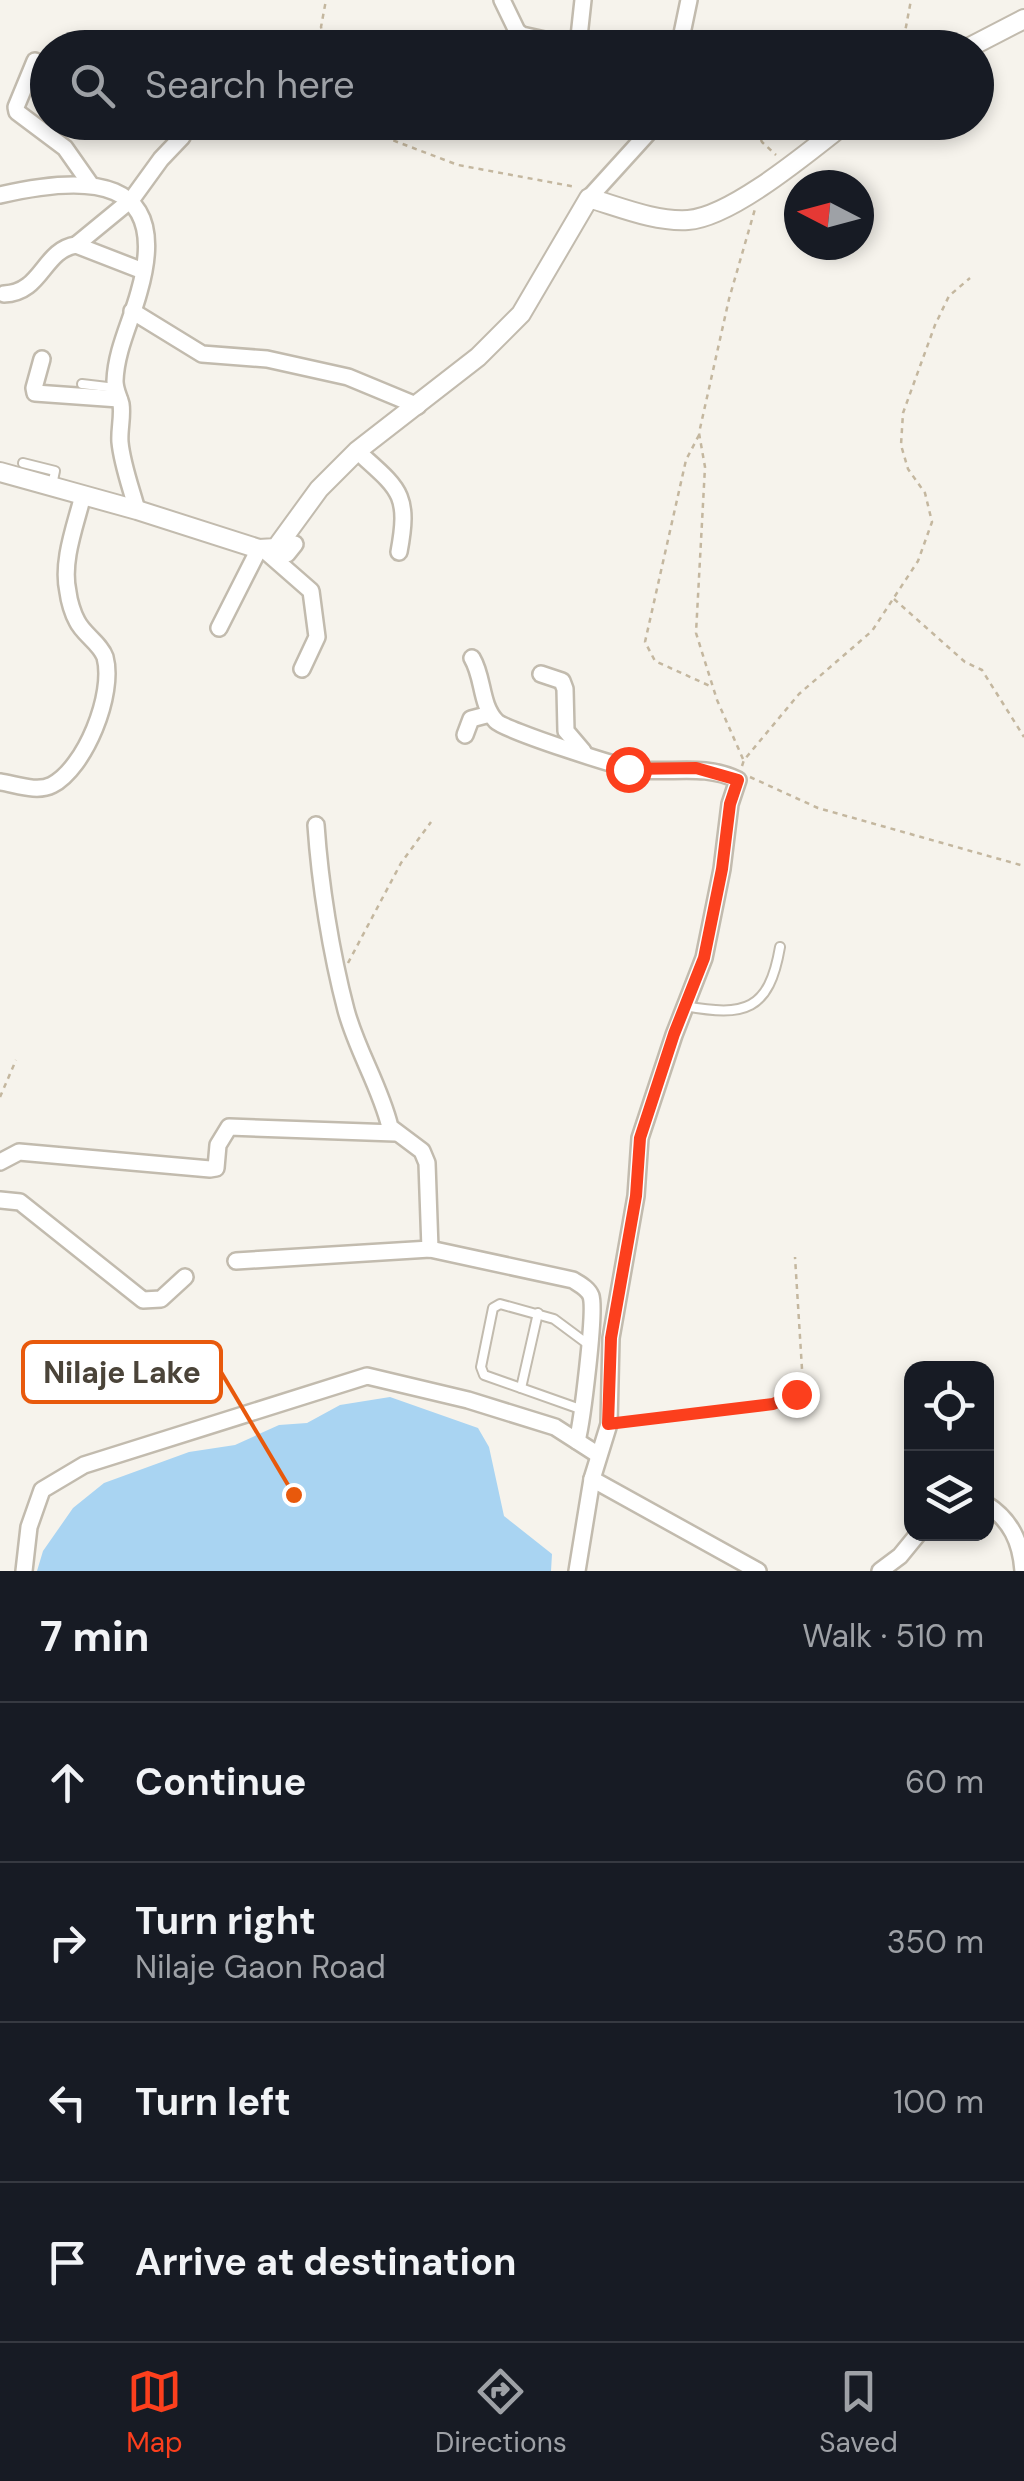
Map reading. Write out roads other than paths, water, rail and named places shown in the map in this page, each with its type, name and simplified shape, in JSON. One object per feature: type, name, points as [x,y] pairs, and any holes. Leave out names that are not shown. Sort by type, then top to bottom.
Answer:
[{"type":"street","points":[[502,0],[517,30]]},
{"type":"street","points":[[581,30],[583,0]]},
{"type":"street","points":[[683,30],[689,0]]},
{"type":"street","points":[[994,34],[1024,18]]},
{"type":"street","points":[[30,75],[16,107],[30,122]]},
{"type":"street","points":[[54,140],[65,148],[90,184]]},
{"type":"street","points":[[4,294],[19,294],[44,273],[55,252],[76,245],[106,222],[132,199],[178,140]]},
{"type":"street","points":[[219,628],[273,547],[319,489],[356,451],[478,357],[521,314],[593,194],[642,140]]},
{"type":"street","points":[[593,194],[648,216],[690,220],[747,196],[823,140]]},
{"type":"street","points":[[0,195],[27,188],[90,184],[132,199],[145,228],[143,271],[122,340],[112,395],[99,418]]},
{"type":"street","points":[[105,256],[106,222]]},
{"type":"street","points":[[76,245],[143,271]]},
{"type":"street","points":[[132,312],[202,354],[267,360],[348,377],[418,406]]},
{"type":"street","points":[[42,359],[36,393],[112,395],[121,405],[120,446],[137,510]]},
{"type":"street","points":[[356,451],[393,484],[406,515],[399,552]]},
{"type":"street","points":[[0,472],[54,478],[83,494],[273,547],[311,591],[317,637],[302,669]]},
{"type":"street","points":[[0,782],[24,788],[49,788],[73,768],[93,738],[105,686],[105,657],[77,623],[66,589],[83,494]]},
{"type":"street","points":[[472,658],[480,672],[486,708],[500,726],[628,769],[696,768],[739,776],[730,804],[704,958],[640,1138],[636,1196],[612,1334],[608,1424],[597,1454],[578,1571]]},
{"type":"street","points":[[540,674],[562,681],[566,730],[586,754]]},
{"type":"street","points":[[465,735],[471,719],[490,714]]},
{"type":"street","points":[[316,826],[329,920],[353,1032],[383,1098],[390,1127],[422,1150],[427,1163],[430,1249]]},
{"type":"street","points":[[0,1162],[20,1152],[210,1169],[216,1168],[218,1145],[229,1127],[395,1133]]},
{"type":"street","points":[[0,1200],[20,1202],[143,1300],[161,1299],[186,1277]]},
{"type":"street","points":[[236,1260],[430,1249],[573,1280],[591,1296],[577,1441]]},
{"type":"street","points":[[590,1328],[612,1334]]},
{"type":"street","points":[[24,1571],[29,1527],[42,1490],[84,1464],[367,1376],[468,1400],[555,1427],[597,1454]]},
{"type":"street","points":[[592,1479],[758,1571]]},
{"type":"street","points":[[994,1510],[1014,1530],[1023,1571]]},
{"type":"street","points":[[880,1571],[912,1541]]},
{"type":"lane","points":[[82,384],[112,395]]},
{"type":"lane","points":[[23,463],[54,478],[69,475]]},
{"type":"lane","points":[[685,1006],[736,1012],[745,1009],[766,990],[780,947]]},
{"type":"lane","points":[[583,1410],[484,1375],[481,1366],[494,1308],[500,1304],[554,1319],[588,1345]]},
{"type":"lane","points":[[521,1388],[538,1313]]},
{"type":"water","points":[[390,1397],[478,1428],[489,1447],[504,1516],[552,1554],[551,1571],[37,1571],[43,1551],[73,1508],[104,1483],[189,1452],[235,1445],[279,1425],[307,1423],[340,1405]]},
{"type":"place","name":"Nilaje Lake","points":[[294,1495]]}]
